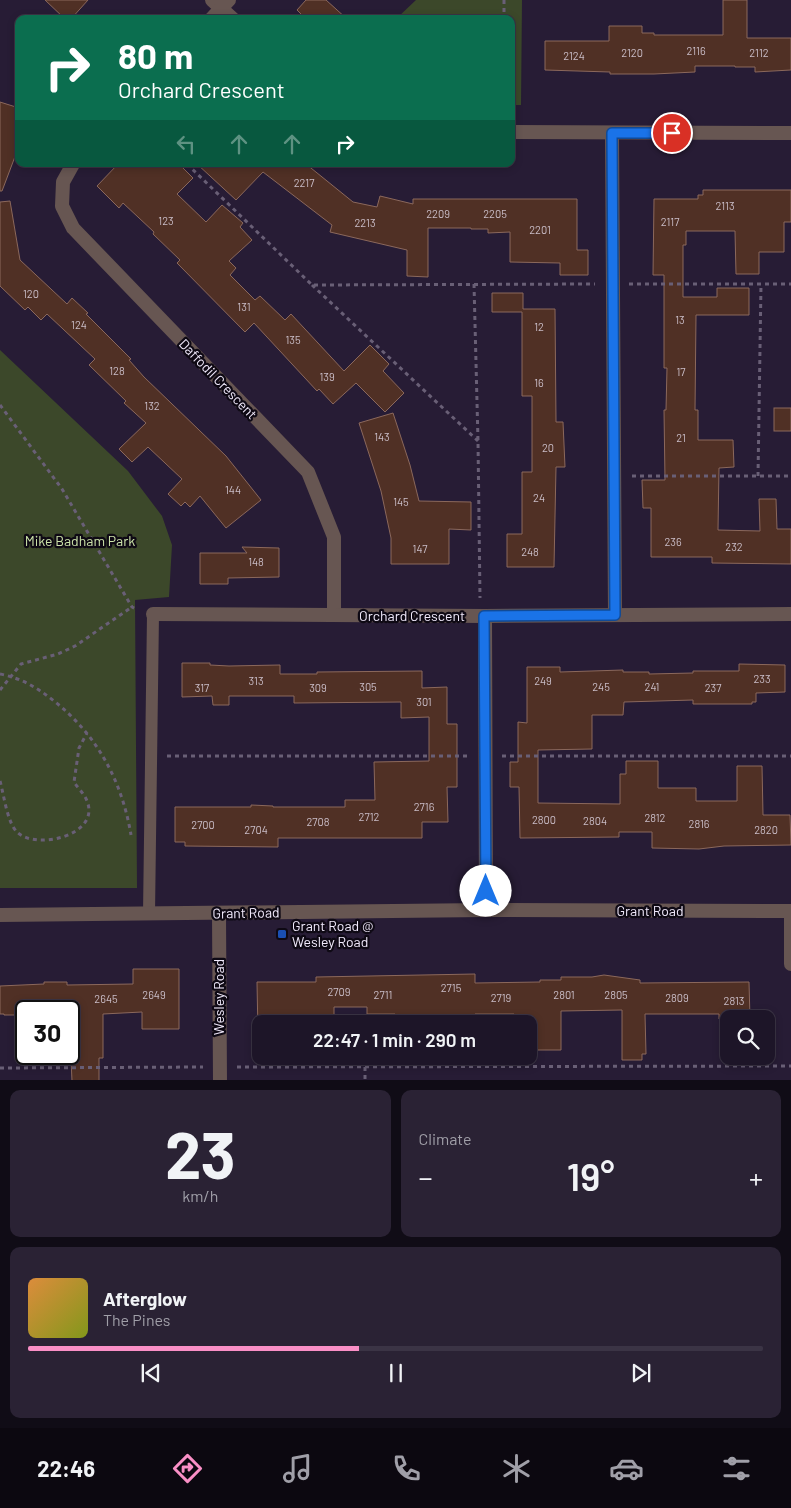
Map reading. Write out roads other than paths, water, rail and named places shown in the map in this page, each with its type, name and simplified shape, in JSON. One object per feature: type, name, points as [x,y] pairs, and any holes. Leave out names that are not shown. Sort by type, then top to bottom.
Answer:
[{"type":"street","points":[[218,7],[228,15]]},
{"type":"street","points":[[515,132],[791,133]]},
{"type":"street","points":[[612,133],[615,615]]},
{"type":"street","name":"Daffodil Crescent","points":[[70,167],[63,182],[62,206],[73,228],[308,472],[334,537],[334,615]]},
{"type":"street","name":"Orchard Crescent","points":[[154,614],[482,616],[791,614]]},
{"type":"street","points":[[482,616],[486,910]]},
{"type":"street","name":"Grant Road","points":[[0,914],[218,914],[486,910],[791,911]]},
{"type":"street","points":[[791,911],[791,964]]},
{"type":"street","name":"Wesley Road","points":[[218,914],[220,1074]]},
{"type":"lane","points":[[149,914],[154,614]]},
{"type":"place","name":"Grant Road @ Wesley Road","points":[[282,934]]},
{"type":"park label","name":"Mike Badham Park","points":[[80,541]]}]
